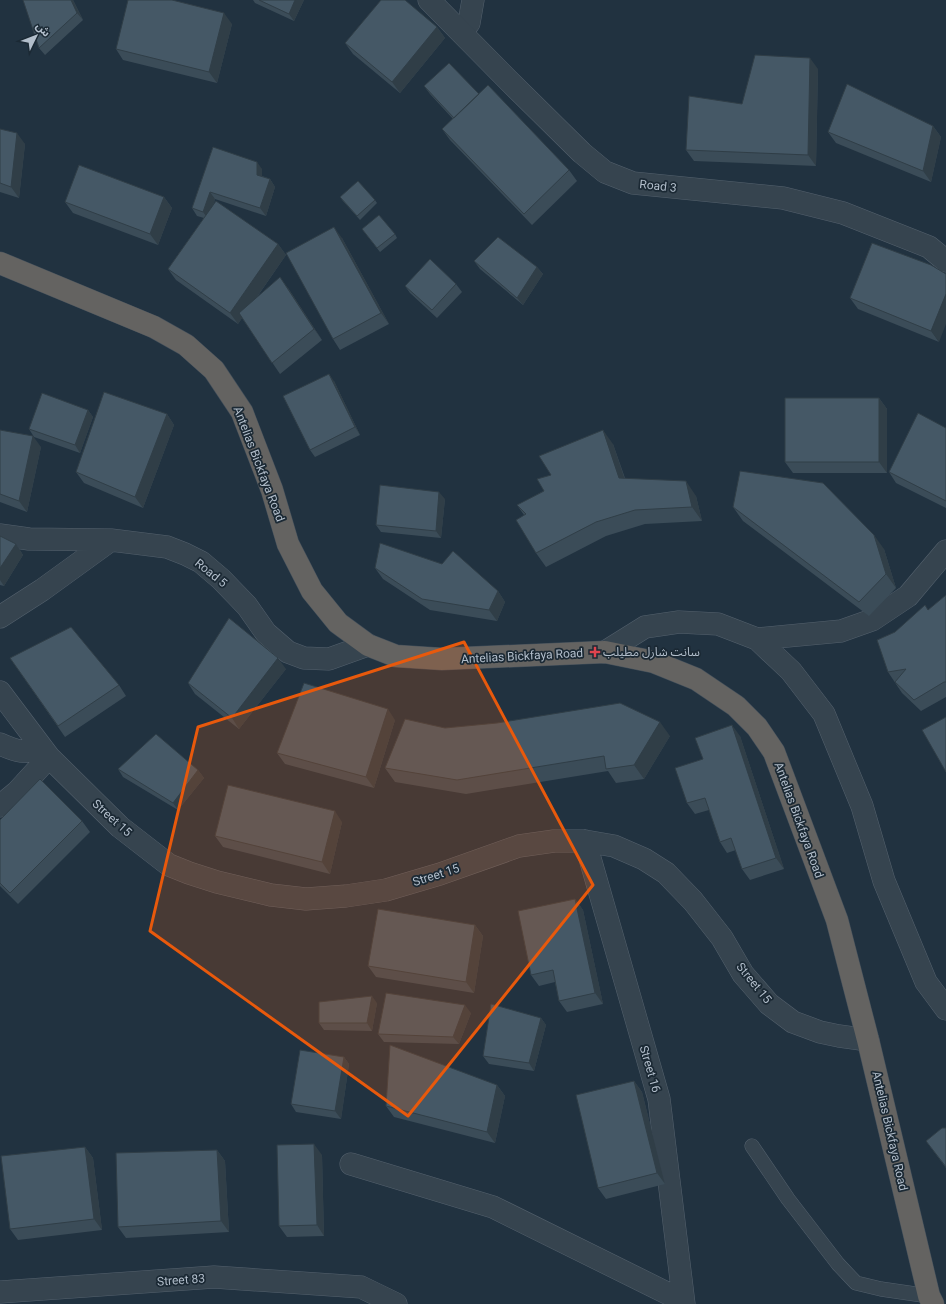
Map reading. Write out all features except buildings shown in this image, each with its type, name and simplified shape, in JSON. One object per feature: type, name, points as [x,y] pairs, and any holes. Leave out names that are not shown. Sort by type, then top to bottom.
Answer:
[{"type":"highway","name":"Antelias Bickfaya Road","points":[[0,263],[154,327],[186,345],[214,370],[242,412],[272,490],[288,544],[312,591],[338,623],[368,646],[396,656],[442,659],[606,652],[654,662],[696,679],[736,706],[757,727],[774,752],[836,920],[868,1040],[931,1300]]},
{"type":"street","name":"Road 3","points":[[429,0],[577,148],[605,172],[633,183],[783,198],[843,212],[929,247],[946,261]]},
{"type":"street","points":[[461,32],[469,23],[473,0]]},
{"type":"street","name":"Road 5","points":[[0,535],[29,539],[111,540],[167,547],[201,562],[221,579],[247,606],[266,633],[288,652],[304,658],[329,659],[368,646]]},
{"type":"street","points":[[0,617],[42,590],[111,540]]},
{"type":"street","points":[[756,639],[841,631],[872,620],[908,596],[946,551]]},
{"type":"street","points":[[606,652],[645,627],[678,622],[718,624],[756,639],[791,672],[824,714],[862,806],[884,881],[926,982],[946,1009]]},
{"type":"street","name":"Street 15","points":[[0,692],[46,753],[120,827],[169,865],[217,882],[271,895],[306,899],[346,896],[386,890],[440,874],[519,846],[554,841],[585,841],[614,846],[644,859],[666,873],[703,913],[722,938],[743,974],[769,1004],[793,1022],[820,1032],[868,1040]]},
{"type":"street","points":[[0,744],[16,750],[46,753]]},
{"type":"street","points":[[0,806],[17,792],[46,753]]},
{"type":"street","name":"Street 16","points":[[585,841],[659,1099],[684,1302]]},
{"type":"street","points":[[350,1164],[493,1207],[684,1302]]},
{"type":"street","name":"Street 83","points":[[0,1292],[214,1277],[361,1287],[396,1304]]},
{"type":"lane","points":[[752,1146],[797,1211],[838,1264],[856,1282],[931,1300]]},
{"type":"highlighted area","points":[[464,642],[593,885],[408,1116],[150,931],[198,727]]},
{"type":"place","name":"سانت شارل مطيلب","points":[[595,652]]}]
